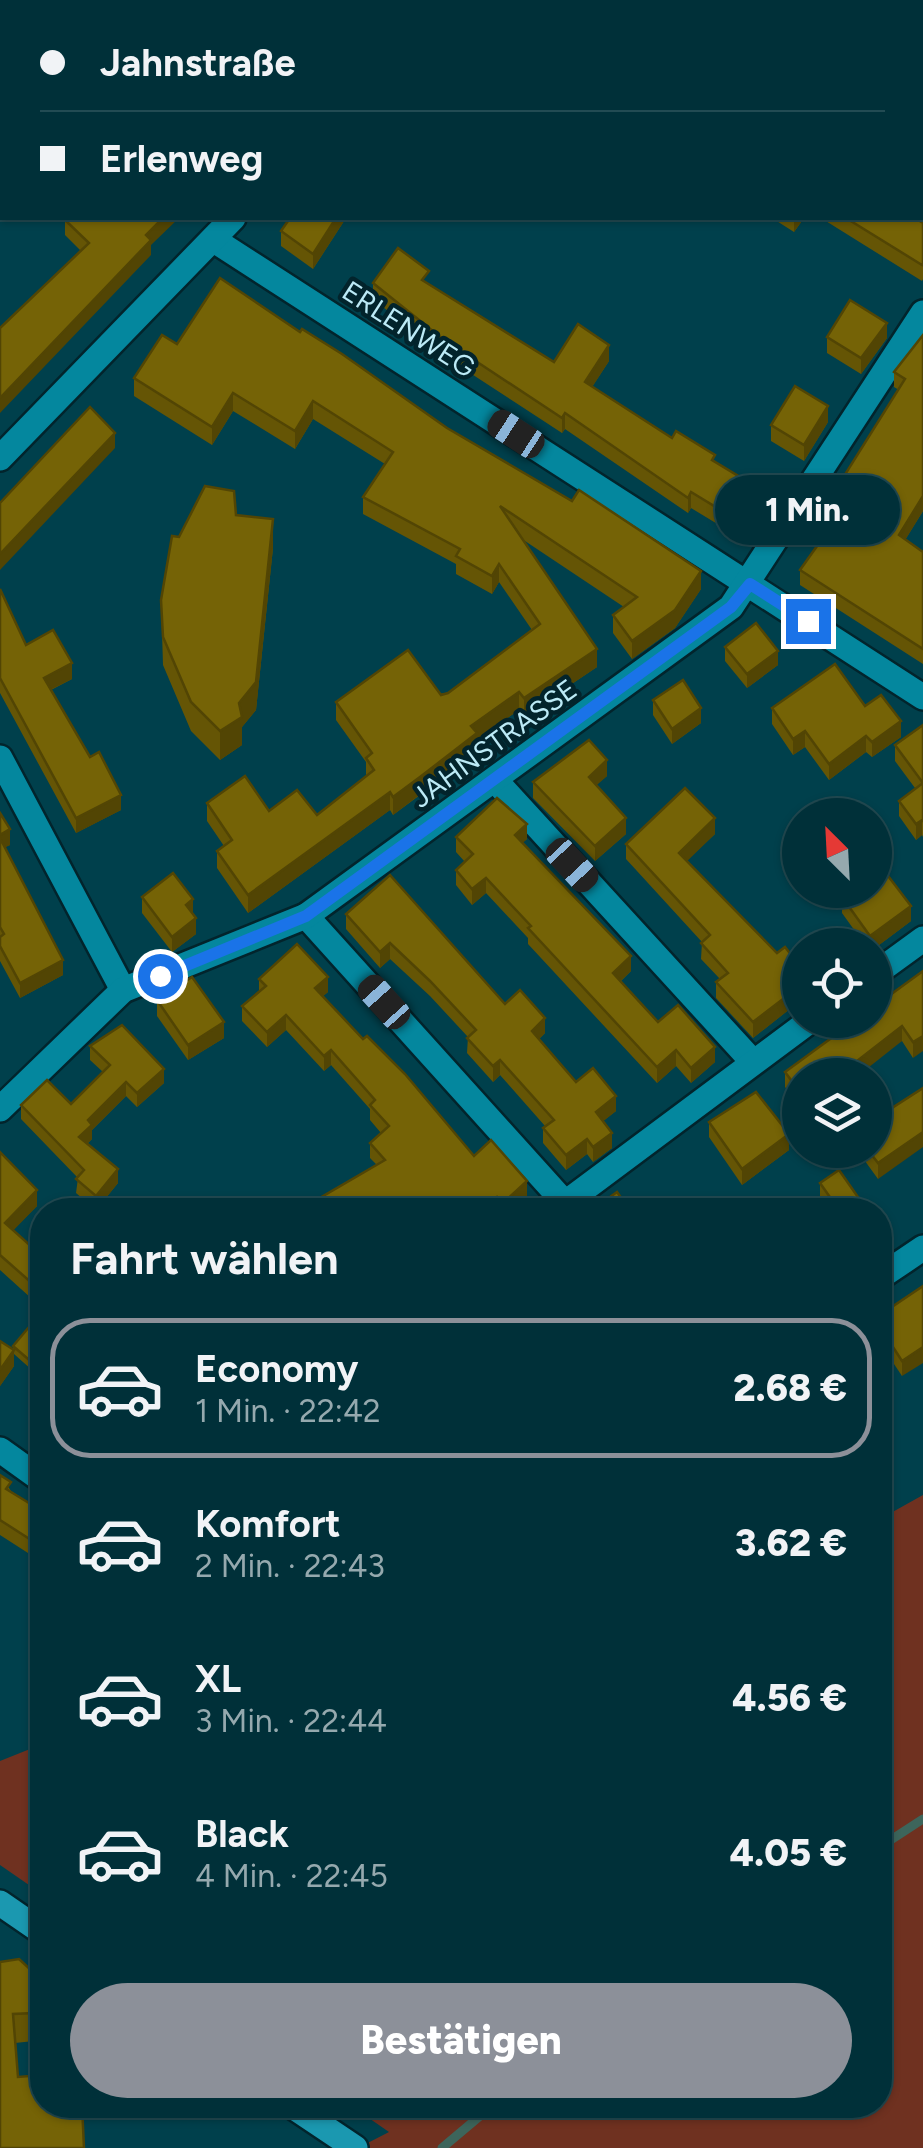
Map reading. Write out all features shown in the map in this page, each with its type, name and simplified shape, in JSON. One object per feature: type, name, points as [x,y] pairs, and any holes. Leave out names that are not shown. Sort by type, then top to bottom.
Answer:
[{"type":"main road","points":[[0,1903],[30,1924]]},
{"type":"main road","points":[[310,2118],[355,2148]]},
{"type":"street","points":[[0,458],[231,220]]},
{"type":"street","name":"ERLENWEG","points":[[214,240],[923,697]]},
{"type":"street","name":"JAHNSTRASSE","points":[[0,1109],[123,990],[306,916],[731,607],[750,584],[923,313]]},
{"type":"street","points":[[0,758],[123,990]]},
{"type":"street","points":[[495,780],[753,1062]]},
{"type":"street","points":[[306,916],[553,1198]]},
{"type":"street","points":[[892,962],[923,939]]},
{"type":"street","points":[[571,1198],[786,1038]]},
{"type":"street","points":[[892,1269],[923,1248]]},
{"type":"street","points":[[0,1450],[30,1471]]},
{"type":"shaded area","points":[[923,1495],[923,2148],[358,2148],[389,2132],[369,2118],[892,2118],[892,1512]]},
{"type":"shaded area","points":[[30,1749],[30,1886],[0,1865],[0,1761]]},
{"type":"building","points":[[65,220],[161,220],[146,235],[151,240],[0,398],[0,328],[89,243]]},
{"type":"building","points":[[289,220],[335,220],[313,254],[281,231]]},
{"type":"building","points":[[849,220],[918,220],[923,223],[922,265]]},
{"type":"building","points":[[398,248],[429,271],[422,280],[554,362],[578,324],[609,345],[585,382],[672,438],[676,431],[715,455],[712,460],[773,497],[752,529],[691,492],[688,498],[565,413],[562,418],[444,340],[373,283]]},
{"type":"building","points":[[220,278],[300,332],[302,329],[342,354],[447,428],[572,501],[579,490],[701,571],[675,610],[632,641],[613,615],[637,597],[500,506],[597,649],[524,698],[519,692],[471,726],[477,733],[420,777],[393,797],[390,792],[248,895],[217,851],[232,840],[207,803],[245,776],[269,811],[297,790],[317,815],[374,770],[366,758],[372,753],[336,702],[408,650],[441,695],[448,693],[540,624],[499,564],[492,576],[456,556],[460,549],[363,497],[393,452],[313,401],[295,431],[233,393],[212,427],[134,378],[162,335],[177,344]]},
{"type":"building","points":[[850,300],[887,323],[861,358],[827,337]]},
{"type":"building","points":[[923,335],[923,496],[899,535],[923,552],[923,649],[800,570],[827,532],[814,524],[905,379],[894,372]]},
{"type":"building","points":[[795,386],[828,406],[804,445],[771,425]]},
{"type":"building","points":[[90,407],[115,433],[0,554],[0,503]]},
{"type":"building","points":[[205,486],[234,491],[236,515],[273,519],[256,682],[239,703],[242,717],[220,731],[191,702],[163,637],[161,600],[172,536],[179,537]]},
{"type":"building","points":[[0,589],[26,645],[53,630],[72,663],[44,678],[90,757],[99,752],[121,795],[76,818],[0,678]]},
{"type":"building","points":[[756,623],[778,651],[747,674],[725,647]]},
{"type":"building","points":[[835,664],[865,706],[881,695],[901,721],[872,742],[866,736],[829,764],[805,731],[793,739],[772,708]]},
{"type":"building","points":[[683,680],[701,708],[672,729],[653,700]]},
{"type":"building","points":[[923,725],[923,783],[895,745]]},
{"type":"building","points":[[589,740],[607,760],[589,777],[626,818],[595,846],[533,782]]},
{"type":"building","points":[[923,783],[923,821],[916,824],[899,801]]},
{"type":"building","points":[[685,788],[715,818],[679,853],[777,953],[782,949],[782,1000],[753,1022],[716,982],[728,973],[701,943],[710,935],[626,844]]},
{"type":"building","points":[[497,798],[527,824],[515,835],[631,956],[613,973],[658,1022],[678,1005],[715,1047],[691,1068],[676,1050],[657,1067],[486,878],[472,889],[456,870],[473,854],[456,837]]},
{"type":"building","points":[[0,813],[10,829],[0,835]]},
{"type":"building","points":[[0,838],[63,960],[20,983],[0,946],[4,934],[0,927]]},
{"type":"building","points":[[173,873],[193,899],[186,905],[196,918],[172,937],[142,897]]},
{"type":"building","points":[[390,875],[505,1004],[520,990],[545,1018],[532,1031],[576,1082],[593,1068],[616,1096],[596,1112],[612,1133],[593,1147],[587,1139],[566,1155],[543,1128],[554,1120],[500,1060],[493,1066],[467,1038],[476,1030],[390,943],[380,952],[346,914]]},
{"type":"building","points":[[892,881],[911,906],[881,928],[864,928],[850,908],[892,908]]},
{"type":"building","points":[[297,944],[328,977],[315,988],[363,1039],[367,1036],[405,1074],[474,1156],[491,1140],[527,1181],[508,1198],[320,1198],[385,1160],[370,1143],[389,1126],[370,1105],[375,1100],[331,1050],[324,1056],[286,1015],[267,1032],[242,1006],[266,986],[259,979]]},
{"type":"building","points":[[923,971],[923,1036],[913,1042],[902,1026],[892,1034],[892,994]]},
{"type":"building","points":[[192,977],[224,1022],[188,1045],[157,1000]]},
{"type":"building","points":[[122,1025],[164,1069],[137,1093],[126,1082],[88,1120],[92,1125],[79,1137],[118,1169],[96,1196],[76,1179],[84,1170],[21,1105],[47,1080],[71,1104],[110,1065],[90,1046]]},
{"type":"building","points":[[831,1038],[887,1038],[861,1058],[804,1058]]},
{"type":"building","points":[[923,1088],[923,1132],[892,1153],[892,1108]]},
{"type":"building","points":[[756,1092],[782,1125],[782,1139],[742,1169],[709,1122]]},
{"type":"building","points":[[0,1152],[37,1190],[5,1223],[30,1245],[30,1281],[0,1255]]},
{"type":"building","points":[[839,1170],[859,1198],[831,1198],[820,1183]]},
{"type":"building","points":[[923,1286],[923,1347],[902,1361],[892,1346],[892,1307]]},
{"type":"building","points":[[29,1327],[30,1361],[13,1346]]},
{"type":"building","points":[[0,1341],[14,1350],[0,1370]]},
{"type":"building","points":[[0,1475],[11,1482],[6,1489],[30,1504],[30,1539],[0,1520]]},
{"type":"building","points":[[19,1959],[30,1969],[30,2013],[13,2014],[18,2077],[30,2076],[30,2118],[83,2118],[84,2148],[0,2148],[0,1962]]},
{"type":"waterway","points":[[892,1839],[923,1819]]},
{"type":"waterway","points":[[442,2148],[478,2118]]},
{"type":"route","points":[[160,976],[306,916],[731,607],[750,584],[808,621]]}]
